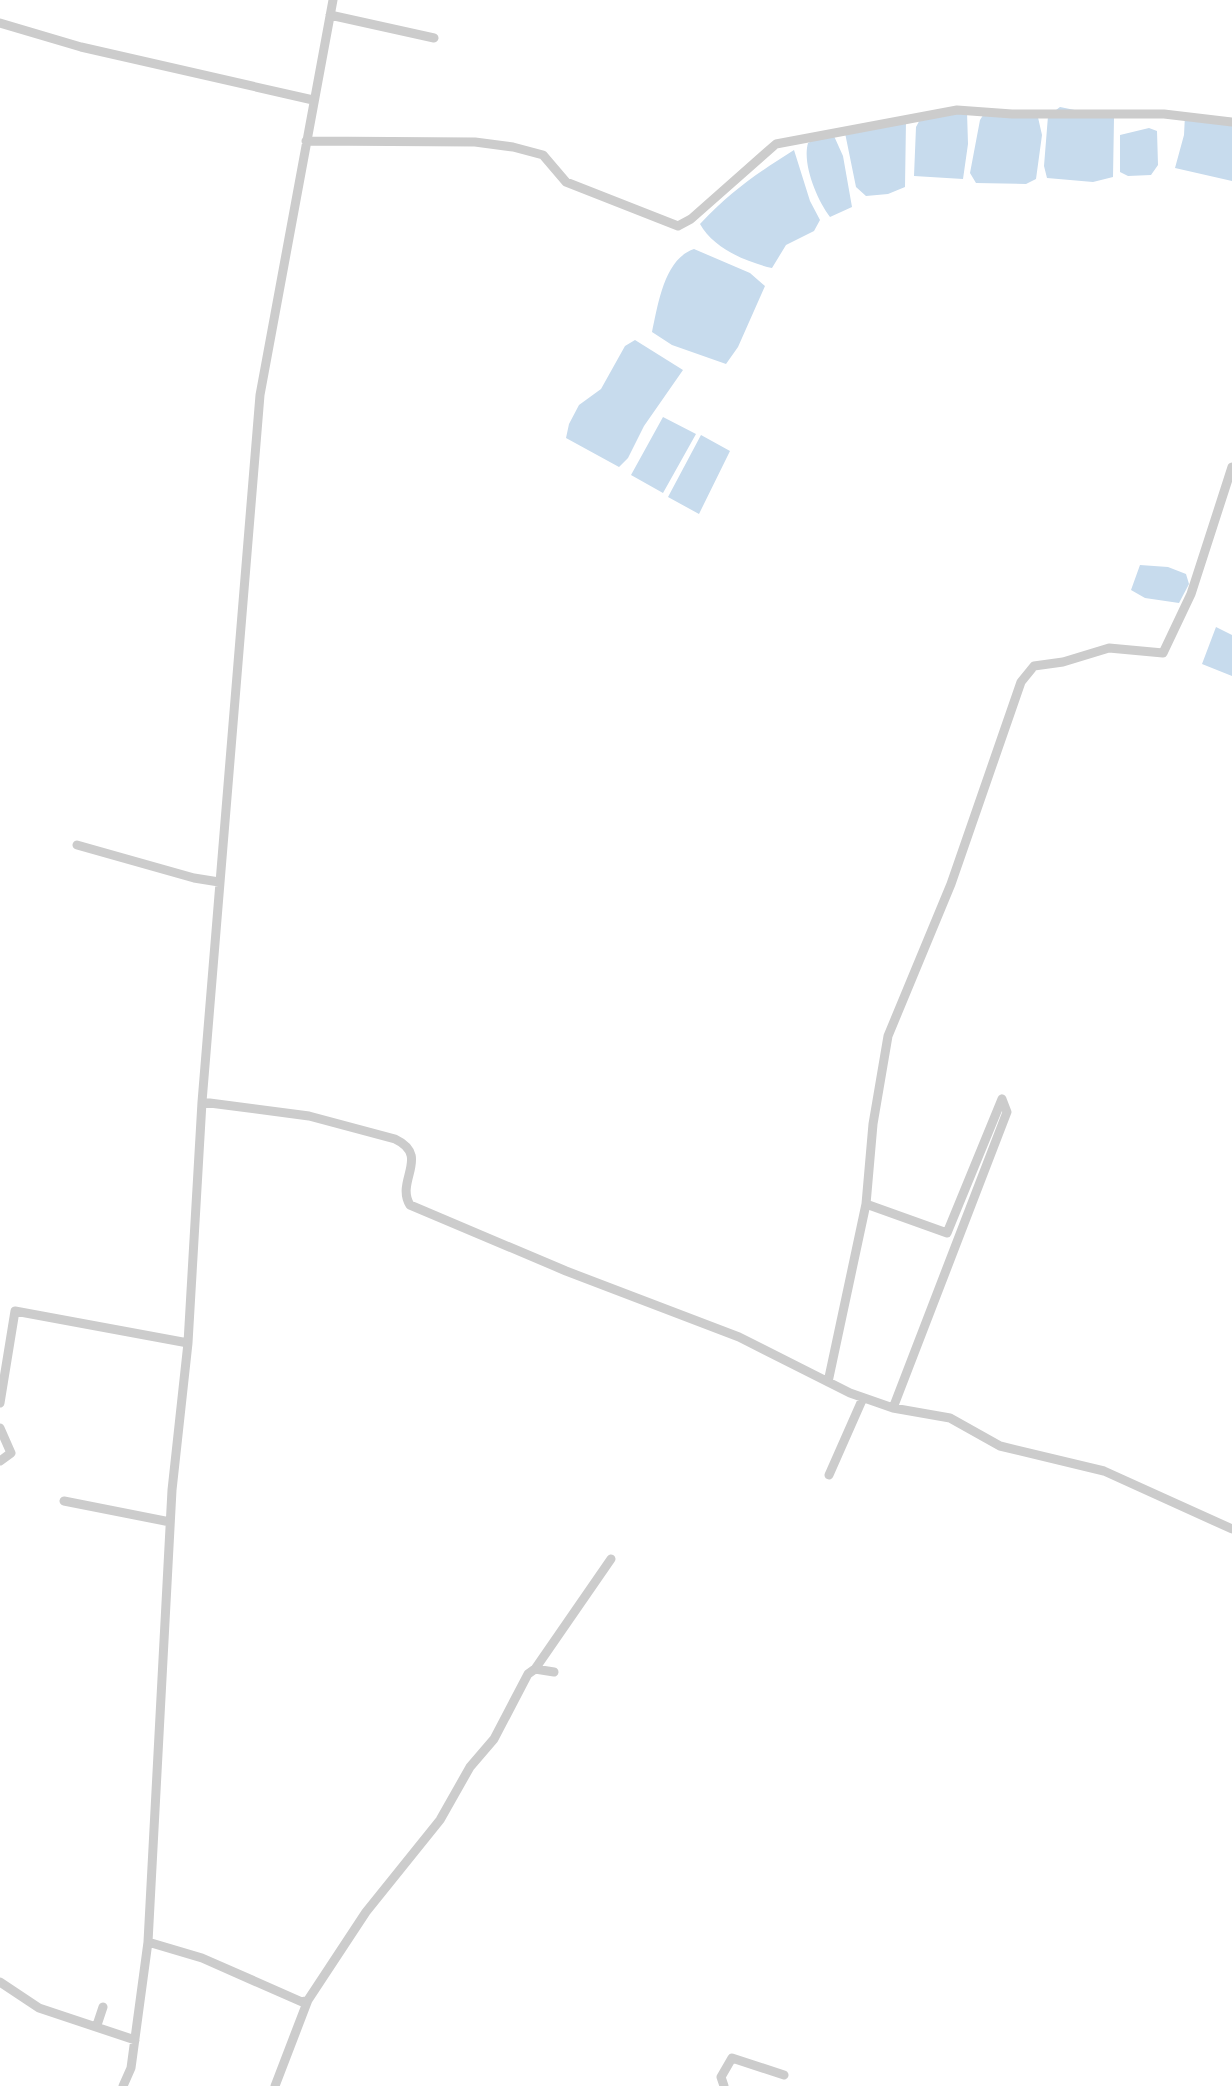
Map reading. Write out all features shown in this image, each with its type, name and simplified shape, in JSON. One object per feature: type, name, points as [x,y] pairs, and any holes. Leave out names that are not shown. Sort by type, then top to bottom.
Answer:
[{"type":"street","points":[[123,2086],[131,2068],[148,1942],[170,1521],[188,1343],[202,1102],[260,396],[333,0]]},
{"type":"street","points":[[330,15],[434,38]]},
{"type":"street","points":[[0,23],[81,47],[313,100]]},
{"type":"street","points":[[306,141],[475,142],[513,147],[543,155],[566,182],[678,226],[691,219],[776,144],[957,110],[1012,114],[1164,114],[1232,122]]},
{"type":"street","points":[[828,1382],[866,1204],[873,1124],[888,1036],[951,884],[1021,682],[1034,666],[1063,662],[1109,648],[1163,653],[1191,594],[1232,467]]},
{"type":"street","points":[[77,845],[194,878],[219,882]]},
{"type":"street","points":[[866,1204],[947,1233],[1002,1099],[1007,1112],[892,1408]]},
{"type":"street","points":[[202,1102],[309,1116],[395,1139],[407,1145],[411,1152],[406,1192],[410,1205],[566,1271],[739,1337],[863,1398],[892,1408],[950,1418],[1000,1446],[1104,1471],[1232,1529]]},
{"type":"street","points":[[0,1403],[15,1311],[188,1343]]},
{"type":"street","points":[[829,1475],[863,1398]]},
{"type":"street","points":[[0,1428],[11,1453],[0,1461]]},
{"type":"street","points":[[64,1501],[170,1521]]},
{"type":"street","points":[[275,2086],[308,2000],[366,1912],[440,1820],[470,1767],[494,1739],[528,1674],[535,1669],[611,1559]]},
{"type":"street","points":[[535,1669],[554,1672]]},
{"type":"street","points":[[148,1942],[202,1958],[296,1999],[308,2000]]},
{"type":"street","points":[[0,1982],[39,2008],[97,2025],[135,2040]]},
{"type":"street","points":[[97,2025],[103,2007]]},
{"type":"street","points":[[724,2086],[722,2077],[732,2058],[784,2075]]},
{"type":"water","points":[[1060,107],[1114,118],[1113,177],[1093,182],[1047,178],[1044,166],[1048,116]]},
{"type":"water","points":[[987,109],[1037,113],[1042,135],[1036,179],[1026,184],[976,183],[970,173],[980,120]]},
{"type":"water","points":[[967,112],[968,144],[963,179],[914,176],[916,127],[923,114]]},
{"type":"water","points":[[1185,115],[1232,118],[1232,181],[1175,168],[1184,135]]},
{"type":"water","points":[[906,120],[905,187],[888,194],[866,196],[856,187],[844,128]]},
{"type":"water","points":[[1149,128],[1157,131],[1158,165],[1151,175],[1128,176],[1120,172],[1120,135]]},
{"type":"water","points":[[824,135],[834,136],[843,156],[852,207],[830,217],[816,192],[807,161],[808,143]]},
{"type":"water","points":[[794,150],[810,201],[820,220],[814,231],[786,245],[772,268],[741,258],[713,240],[700,224],[744,184]]},
{"type":"water","points":[[694,249],[750,273],[765,286],[738,347],[726,364],[672,345],[652,332],[669,273],[684,254]]},
{"type":"water","points":[[635,340],[683,370],[644,426],[628,458],[619,467],[566,438],[569,424],[579,405],[601,389],[625,346]]},
{"type":"water","points":[[663,417],[696,434],[663,493],[631,475]]},
{"type":"water","points":[[701,435],[730,451],[699,514],[668,497]]},
{"type":"water","points":[[1140,565],[1168,567],[1186,574],[1189,584],[1179,603],[1145,598],[1131,590]]},
{"type":"water","points":[[1216,627],[1232,635],[1232,676],[1202,664]]}]
